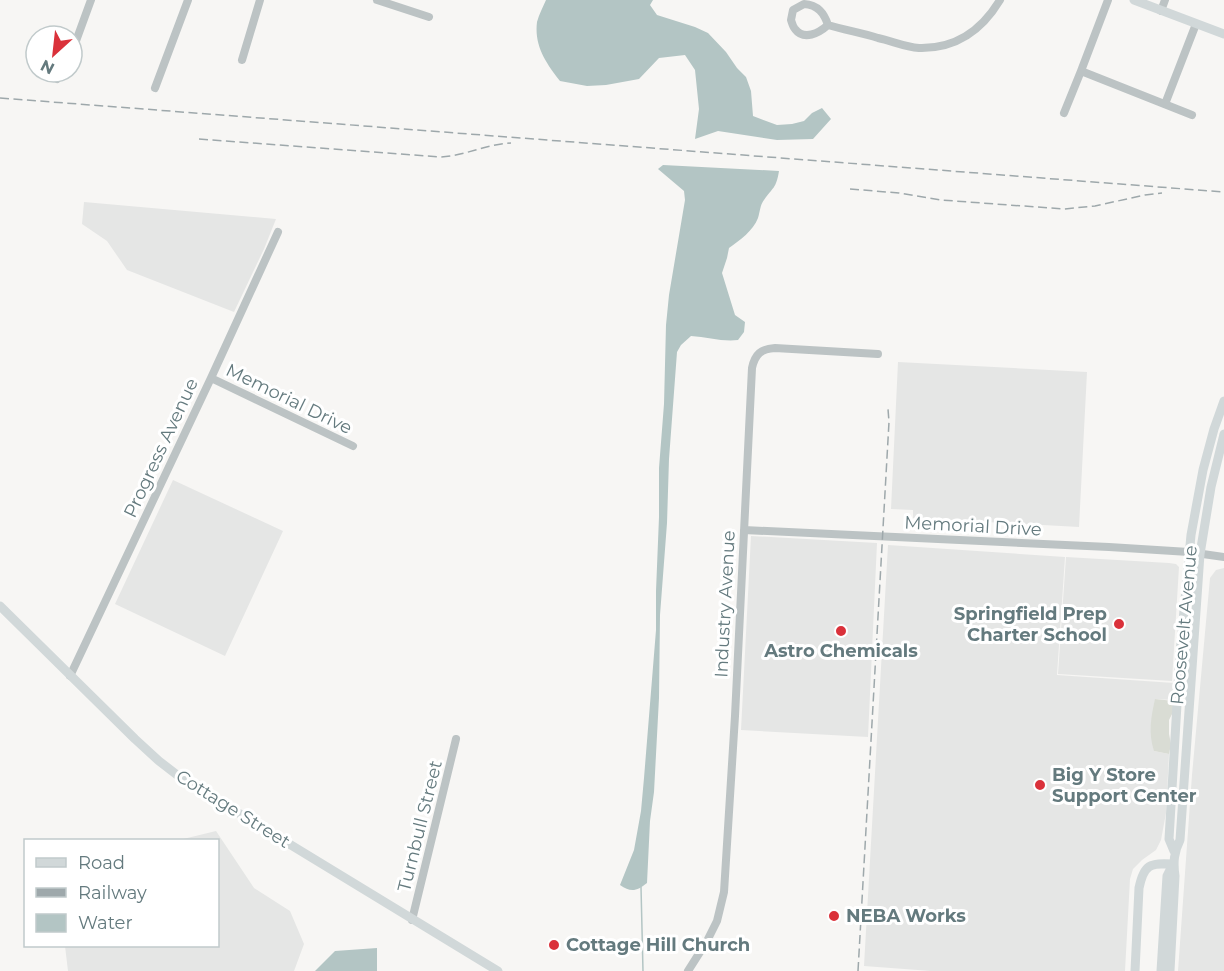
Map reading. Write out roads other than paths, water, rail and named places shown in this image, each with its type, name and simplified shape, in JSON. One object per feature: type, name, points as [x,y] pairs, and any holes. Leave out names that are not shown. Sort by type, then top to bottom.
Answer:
[{"type":"main road","points":[[1134,0],[1224,34]]},
{"type":"main road","name":"Roosevelt Avenue","points":[[1174,851],[1169,839],[1180,654],[1189,552],[1203,470],[1224,401]]},
{"type":"main road","name":"Roosevelt Avenue","points":[[1170,971],[1175,876],[1173,864],[1174,851],[1180,840],[1200,554],[1216,461],[1224,435]]},
{"type":"main road","name":"Cottage Street","points":[[0,606],[135,739],[182,778],[498,971]]},
{"type":"main road","points":[[1179,696],[1191,697]]},
{"type":"main road","points":[[1174,756],[1187,757]]},
{"type":"main road","points":[[1135,971],[1139,888],[1142,875],[1148,867],[1153,865],[1173,864]]},
{"type":"main road","name":"Roosevelt Avenue","points":[[1161,971],[1167,876],[1173,864]]},
{"type":"street","points":[[82,24],[91,0]]},
{"type":"street","points":[[155,88],[188,0]]},
{"type":"street","points":[[242,60],[260,0]]},
{"type":"street","points":[[376,0],[429,17]]},
{"type":"street","points":[[828,25],[900,45],[918,48],[934,47],[946,45],[975,30],[986,20],[1000,0]]},
{"type":"street","points":[[1064,112],[1108,0]]},
{"type":"street","points":[[1161,10],[1165,0]]},
{"type":"street","points":[[804,3],[812,4],[825,16],[828,25],[821,32],[802,35],[795,30],[791,15],[798,6],[804,3]]},
{"type":"street","points":[[1165,104],[1196,24]]},
{"type":"street","points":[[1081,71],[1192,115]]},
{"type":"street","name":"Progress Avenue","points":[[70,676],[278,232]]},
{"type":"street","name":"Industry Avenue","points":[[688,971],[717,921],[724,892],[753,362],[765,349],[775,348],[878,354]]},
{"type":"street","name":"Memorial Drive","points":[[211,378],[353,446]]},
{"type":"street","name":"Memorial Drive","points":[[744,530],[1189,552],[1224,557]]},
{"type":"street","name":"Turnbull Street","points":[[412,920],[456,739]]},
{"type":"water","points":[[546,0],[653,0],[650,5],[657,15],[708,33],[726,52],[746,77],[751,91],[753,116],[777,125],[792,124],[804,121],[812,113],[822,108],[831,119],[813,139],[777,140],[718,131],[695,139],[699,109],[695,70],[685,55],[659,58],[639,79],[587,86],[560,81],[546,61],[537,39],[537,22]]},
{"type":"water","points":[[663,165],[779,171],[775,185],[762,204],[756,223],[746,235],[729,248],[722,273],[735,315],[745,322],[744,332],[738,340],[691,336],[677,352],[660,615],[659,698],[647,883],[631,890],[620,885],[634,850],[641,811],[656,630],[659,468],[664,404],[666,325],[685,200],[684,191],[658,169]]},
{"type":"water","points":[[377,948],[377,971],[315,971],[335,951]]},
{"type":"waterway","points":[[641,887],[643,971]]},
{"type":"railway","points":[[0,98],[1224,192]]},
{"type":"railway","points":[[199,139],[440,157],[511,143]]},
{"type":"railway","points":[[850,189],[899,193],[941,200],[1064,209],[1095,206],[1162,193]]},
{"type":"railway","points":[[858,971],[888,409]]},
{"type":"place","name":"Springfield Prep Charter School","points":[[1119,624]]},
{"type":"place","name":"Astro Chemicals","points":[[841,631]]},
{"type":"place","name":"Big Y Store Support Center","points":[[1040,785]]},
{"type":"place","name":"NEBA Works","points":[[834,916]]},
{"type":"place","name":"Cottage Hill Church","points":[[554,945]]}]
